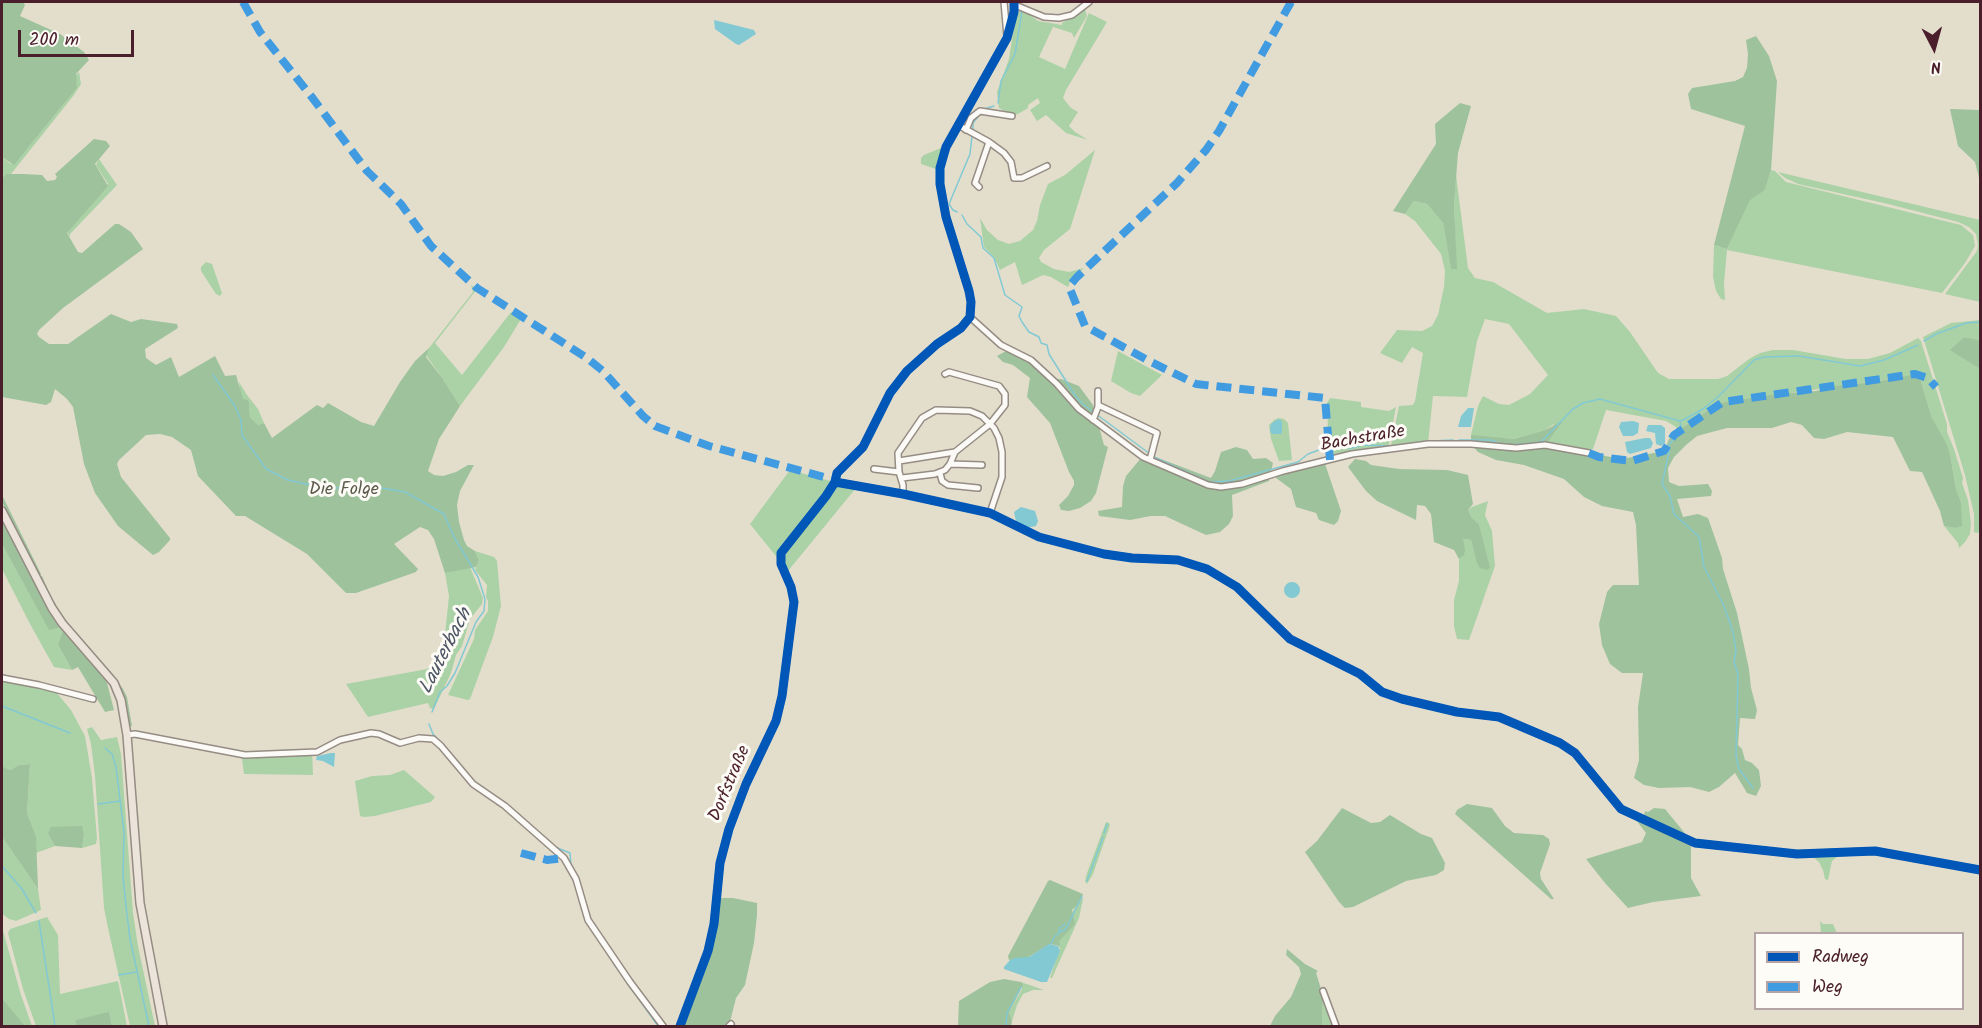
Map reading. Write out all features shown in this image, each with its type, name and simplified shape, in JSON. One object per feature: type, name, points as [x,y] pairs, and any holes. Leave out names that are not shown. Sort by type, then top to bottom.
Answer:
[{"type":"main road","points":[[2,511],[56,614],[114,683],[122,704],[127,735],[140,903],[163,1026]]},
{"type":"street","points":[[1004,2],[1007,38]]},
{"type":"street","points":[[1089,2],[1072,15],[1059,18],[1044,17],[1016,4],[1007,38],[944,151],[940,168],[940,184],[948,229],[969,291],[970,317],[961,328],[937,344],[907,371],[890,393],[862,447],[837,473],[835,482],[990,513],[1045,539],[1104,554],[1185,562],[1216,574],[1237,587],[1290,639],[1360,674],[1382,692],[1457,712],[1509,720],[1560,743],[1575,753],[1624,811],[1695,843],[1797,854],[1875,852],[1980,870]]},
{"type":"street","points":[[966,130],[974,114],[984,111],[1012,116]]},
{"type":"street","points":[[958,125],[989,142],[1008,157],[1014,178],[1022,178],[1047,166]]},
{"type":"street","points":[[979,187],[975,183],[989,142]]},
{"type":"street","name":"Bachstraße","points":[[970,317],[1001,345],[1030,360],[1151,456],[1208,485],[1221,487],[1242,484],[1279,472],[1352,454],[1428,444],[1471,444],[1516,448],[1545,445],[1589,453]]},
{"type":"street","points":[[874,469],[900,475],[940,473],[950,464],[955,452],[990,424],[1005,405],[1001,387],[949,372],[945,374]]},
{"type":"street","points":[[1096,412],[1098,391]]},
{"type":"street","points":[[903,494],[898,453],[922,418],[929,412],[942,409],[970,411],[982,416],[999,438],[1003,464],[999,487],[990,513]]},
{"type":"street","name":"Bachstraße","points":[[1096,412],[1157,433],[1151,456]]},
{"type":"street","points":[[899,461],[955,452]]},
{"type":"street","points":[[950,464],[982,465]]},
{"type":"street","points":[[940,473],[942,481],[948,485],[978,488]]},
{"type":"street","name":"Dorfstraße","points":[[680,1026],[709,945],[714,924],[720,863],[729,829],[746,784],[776,721],[783,696],[794,602],[791,587],[781,564],[781,553],[835,482]]},
{"type":"street","points":[[2,678],[93,699]]},
{"type":"street","points":[[127,735],[135,734],[245,754],[317,752],[346,738],[371,734],[379,734],[400,743],[424,738],[438,742],[473,784],[505,806],[564,858],[576,879],[588,920],[624,975],[663,1026]]},
{"type":"street","points":[[1323,991],[1336,1026]]},
{"type":"green space","points":[[2,2],[23,2],[25,5],[20,16],[60,34],[84,52],[89,60],[76,74],[77,88],[14,165],[2,157]]},
{"type":"green space","points":[[1085,9],[1087,16],[1074,38],[1072,33],[1053,27],[1039,57],[1065,69],[1089,13],[1107,22],[1063,98],[1071,108],[1078,112],[1069,126],[1088,140],[1066,133],[1046,115],[1037,121],[1030,110],[1040,103],[1038,98],[1018,114],[1011,115],[999,108],[997,92],[1009,59],[1016,13],[1026,12],[1038,21],[1062,25]]},
{"type":"green space","points":[[1756,36],[1769,56],[1777,81],[1771,170],[1765,190],[1750,200],[1727,249],[1714,245],[1745,126],[1691,109],[1688,94],[1692,88],[1735,81],[1743,77],[1747,68],[1746,40]]},
{"type":"green space","points":[[79,72],[81,84],[74,95],[11,174],[2,178],[2,157],[11,164],[28,148],[77,88],[75,76]]},
{"type":"green space","points":[[1460,103],[1471,106],[1458,153],[1454,205],[1457,269],[1451,269],[1443,223],[1427,204],[1414,201],[1405,214],[1393,211],[1436,144],[1435,124]]},
{"type":"green space","points":[[1950,109],[1980,110],[1980,182],[1975,162],[1958,146]]},
{"type":"green space","name":"Die Folge","points":[[94,139],[106,141],[110,146],[95,164],[108,186],[67,233],[78,252],[82,253],[115,224],[119,224],[131,232],[143,249],[63,308],[39,330],[37,334],[39,337],[49,344],[68,344],[111,314],[131,322],[141,319],[177,324],[178,328],[145,349],[146,358],[156,365],[171,357],[179,377],[215,356],[225,376],[236,375],[243,399],[249,403],[250,417],[258,425],[264,423],[272,438],[317,405],[323,408],[328,403],[361,422],[374,426],[400,382],[415,361],[429,348],[426,357],[460,406],[439,439],[428,471],[434,475],[443,476],[468,465],[474,465],[460,491],[457,505],[464,540],[467,546],[475,551],[479,560],[476,567],[445,573],[434,539],[428,530],[420,527],[394,544],[418,569],[416,572],[356,593],[346,593],[307,554],[245,516],[236,516],[198,476],[191,450],[172,437],[160,434],[146,435],[117,464],[121,477],[170,538],[159,552],[153,555],[118,526],[95,493],[84,464],[73,407],[67,399],[55,389],[51,402],[46,405],[2,397],[2,178],[7,174],[24,174],[42,175],[47,181],[55,180],[57,177],[55,174]]},
{"type":"green space","points":[[943,149],[939,170],[921,164],[921,158],[924,155]]},
{"type":"green space","points":[[1095,150],[1070,229],[1044,250],[1039,258],[1041,262],[1054,269],[1069,272],[1084,268],[1068,287],[1043,275],[1022,285],[1015,262],[1000,270],[994,257],[984,247],[980,218],[987,230],[998,240],[1009,244],[1020,241],[1033,230],[1048,184],[1065,175]]},
{"type":"green space","points":[[99,159],[117,185],[70,234],[70,237],[67,232],[108,184],[96,165]]},
{"type":"green space","points":[[1771,170],[1786,182],[1961,225],[1973,235],[1975,246],[1942,293],[1727,250],[1725,300],[1721,299],[1716,291],[1713,277],[1714,245],[1727,249],[1750,199],[1765,190]]},
{"type":"green space","points":[[1778,172],[1980,220],[1980,302],[1945,294],[1977,251],[1976,234],[1969,227],[1958,222],[1888,204],[1798,184]]},
{"type":"green space","points":[[1456,175],[1468,268],[1475,278],[1493,282],[1547,313],[1584,309],[1616,316],[1658,373],[1669,379],[1718,379],[1727,376],[1760,353],[1773,350],[1793,350],[1846,359],[1868,359],[1890,353],[1918,338],[1921,341],[1947,424],[1947,432],[1963,478],[1962,483],[1968,500],[1971,523],[1970,534],[1965,542],[1959,548],[1958,543],[1944,526],[1955,528],[1961,502],[1956,489],[1950,454],[1932,418],[1919,375],[1719,403],[1677,431],[1676,427],[1666,421],[1606,410],[1593,449],[1546,443],[1554,424],[1545,430],[1514,439],[1477,437],[1471,435],[1478,406],[1483,396],[1499,404],[1509,405],[1530,394],[1548,375],[1509,324],[1485,319],[1477,341],[1467,397],[1433,396],[1428,443],[1390,450],[1399,406],[1413,405],[1415,401],[1423,353],[1412,347],[1402,363],[1380,353],[1397,330],[1422,331],[1432,326],[1438,315],[1444,287],[1445,271],[1441,254],[1415,221],[1405,214],[1414,201],[1427,204],[1443,223],[1451,268],[1456,268],[1454,205]]},
{"type":"green space","points":[[206,262],[212,264],[222,293],[220,296],[216,294],[201,271],[201,267]]},
{"type":"green space","points":[[471,285],[477,289],[435,343],[462,375],[511,312],[521,319],[504,347],[460,406],[426,355],[473,292]]},
{"type":"green space","points":[[1980,320],[1980,340],[1964,337],[1951,350],[1980,369],[1980,531],[1977,533],[1974,532],[1974,514],[1965,475],[1923,337],[1951,323]]},
{"type":"green space","points":[[1964,337],[1980,340],[1980,369],[1950,350]]},
{"type":"green space","points":[[1008,350],[1028,355],[1037,366],[1054,379],[1061,379],[1079,386],[1093,405],[1104,445],[1108,447],[1096,493],[1091,501],[1080,508],[1069,511],[1061,510],[1059,505],[1068,496],[1074,481],[1050,423],[1027,397],[1030,378],[997,356]]},
{"type":"green space","points":[[1118,351],[1162,375],[1140,396],[1131,393],[1111,381]]},
{"type":"green space","points":[[1919,375],[1932,418],[1950,454],[1956,489],[1961,502],[1962,526],[1955,528],[1944,526],[1940,511],[1922,472],[1910,471],[1893,437],[1847,432],[1824,439],[1814,438],[1802,425],[1791,422],[1772,428],[1727,428],[1697,436],[1674,457],[1668,468],[1669,482],[1679,486],[1708,484],[1712,491],[1711,496],[1677,499],[1683,517],[1698,514],[1708,518],[1722,558],[1723,569],[1737,613],[1757,710],[1755,719],[1740,718],[1738,745],[1742,749],[1745,760],[1759,770],[1761,786],[1756,796],[1747,793],[1735,773],[1719,787],[1709,792],[1690,787],[1659,788],[1644,785],[1634,778],[1639,760],[1638,707],[1643,673],[1622,673],[1610,664],[1602,645],[1599,624],[1607,592],[1613,585],[1639,585],[1636,525],[1633,512],[1602,506],[1584,497],[1564,479],[1524,465],[1496,460],[1478,452],[1471,444],[1471,435],[1514,439],[1545,430],[1563,421],[1545,445],[1622,459],[1664,451],[1670,437],[1719,403],[1777,394],[1816,391],[1835,386]]},
{"type":"green space","points":[[239,382],[258,409],[264,423],[258,425],[250,417],[249,406],[241,400]]},
{"type":"green space","points":[[1330,398],[1361,402],[1361,407],[1389,411],[1396,407],[1388,450],[1334,454],[1328,433],[1327,403]]},
{"type":"green space","points":[[1279,418],[1288,423],[1292,460],[1279,461],[1271,439],[1269,425]]},
{"type":"green space","points":[[1236,447],[1247,450],[1253,459],[1266,458],[1273,463],[1269,481],[1232,495],[1233,516],[1229,524],[1220,532],[1206,535],[1165,516],[1130,520],[1099,516],[1098,511],[1122,507],[1126,476],[1141,458],[1153,456],[1211,478],[1221,452]]},
{"type":"green space","points":[[1355,459],[1366,461],[1371,465],[1399,469],[1447,470],[1468,475],[1473,504],[1468,510],[1479,524],[1490,568],[1487,570],[1480,568],[1471,540],[1463,539],[1464,555],[1459,559],[1454,550],[1434,542],[1431,514],[1425,506],[1417,505],[1416,520],[1377,501],[1366,491],[1348,467]]},
{"type":"green space","points":[[1324,461],[1341,511],[1334,525],[1319,520],[1316,513],[1296,507],[1291,489],[1276,478],[1279,473]]},
{"type":"green space","points":[[790,470],[856,488],[788,571],[750,524]]},
{"type":"green space","points":[[2,495],[41,574],[39,575],[2,502]]},
{"type":"green space","points":[[1488,501],[1485,515],[1492,531],[1495,566],[1469,640],[1457,639],[1454,626],[1454,600],[1459,581],[1459,559],[1463,555],[1463,539],[1471,540],[1476,561],[1485,550],[1479,524],[1468,510]]},
{"type":"green space","points":[[2,518],[45,603],[60,626],[58,628],[49,630],[2,544]]},
{"type":"green space","points":[[2,544],[49,629],[60,626],[63,629],[58,645],[72,670],[54,667],[30,624],[2,569]]},
{"type":"green space","points":[[475,551],[494,557],[497,561],[501,606],[493,637],[468,700],[448,695],[474,639],[475,630],[488,611],[487,585],[475,570],[479,560]]},
{"type":"green space","points":[[470,567],[483,598],[482,604],[470,619],[462,646],[456,655],[451,673],[434,709],[430,708],[428,703],[368,717],[346,684],[427,669],[441,662],[439,660],[443,653],[449,596],[445,573]]},
{"type":"green space","points":[[42,576],[51,597],[68,623],[123,689],[127,697],[132,726],[130,726],[126,701],[119,686],[63,620],[40,577]]},
{"type":"green space","points":[[63,629],[106,679],[114,710],[105,712],[78,667],[72,670],[58,645]]},
{"type":"green space","points":[[2,680],[56,692],[71,710],[85,736],[92,778],[96,844],[82,848],[84,835],[48,834],[55,846],[36,853],[36,836],[27,813],[30,764],[19,765],[10,770],[2,766]]},
{"type":"green space","points":[[92,727],[101,740],[117,737],[121,754],[133,913],[155,1026],[130,1026],[108,928],[104,908],[95,776],[87,729]]},
{"type":"green space","points":[[312,749],[313,775],[244,774],[241,751]]},
{"type":"green space","points":[[30,764],[27,813],[36,836],[38,889],[2,837],[2,766],[10,770],[19,765]]},
{"type":"green space","points":[[404,770],[435,797],[431,802],[375,816],[360,816],[355,781],[372,776],[390,775]]},
{"type":"green space","points":[[1467,804],[1492,808],[1505,826],[1514,833],[1543,835],[1549,839],[1550,844],[1540,873],[1541,879],[1554,899],[1551,899],[1455,814]]},
{"type":"green space","points":[[1342,808],[1371,823],[1380,822],[1390,815],[1432,838],[1445,863],[1444,870],[1436,875],[1406,881],[1353,907],[1345,908],[1305,852],[1317,841]]},
{"type":"green space","points":[[1654,808],[1665,809],[1688,837],[1644,815],[1645,811],[1648,812]]},
{"type":"green space","points":[[1636,820],[1666,831],[1691,844],[1691,878],[1701,896],[1653,902],[1628,908],[1605,883],[1586,859],[1642,842],[1646,833]]},
{"type":"green space","points":[[1106,822],[1110,825],[1093,874],[1087,884],[1085,881],[1087,873]]},
{"type":"green space","points":[[82,826],[84,835],[82,848],[55,846],[48,834],[51,827]]},
{"type":"green space","points":[[2,837],[38,889],[41,910],[16,921],[2,914]]},
{"type":"green space","points":[[1813,857],[1837,857],[1832,861],[1828,880],[1825,879],[1819,862]]},
{"type":"green space","points":[[1050,880],[1083,894],[1079,904],[1072,910],[1075,924],[1059,941],[1060,946],[1050,944],[1027,958],[1009,960],[1008,956]]},
{"type":"green space","points":[[1083,897],[1079,918],[1052,978],[1050,978],[1060,948],[1058,946],[1060,946],[1050,942]]},
{"type":"green space","points":[[717,898],[733,898],[757,903],[754,943],[745,985],[736,998],[729,1026],[680,1026],[705,961]]},
{"type":"green space","points":[[47,917],[58,935],[60,994],[118,981],[127,1026],[112,1026],[109,1013],[75,1020],[76,1026],[36,1026],[8,933],[10,929]]},
{"type":"green space","points":[[1820,921],[1823,924],[1833,924],[1837,932],[1821,932]]},
{"type":"green space","points":[[2,927],[32,1026],[24,1026],[2,998]]},
{"type":"green space","points":[[1287,949],[1305,964],[1318,971],[1316,973],[1323,995],[1322,1026],[1270,1026],[1275,1016],[1291,997],[1301,974],[1299,967],[1286,955]]},
{"type":"green space","points":[[1004,979],[1021,982],[1023,985],[1009,1013],[1011,1026],[958,1026],[959,1001],[990,982]]},
{"type":"green space","points":[[1021,982],[1044,990],[1033,990],[1023,994],[1012,1021],[1009,1013],[1022,989]]},
{"type":"green space","points":[[1323,996],[1334,1026],[1322,1026]]},
{"type":"green space","points":[[2,998],[24,1025],[24,1026],[2,1026]]},
{"type":"green space","points":[[109,1012],[112,1026],[76,1026],[75,1020]]},
{"type":"water","points":[[714,20],[754,30],[756,34],[739,45],[736,44],[715,29]]},
{"type":"water","points":[[1468,408],[1474,408],[1471,427],[1458,427],[1461,416]]},
{"type":"water","points":[[1278,419],[1282,421],[1282,432],[1273,434],[1270,432],[1271,424]]},
{"type":"water","points":[[1621,422],[1639,423],[1638,433],[1633,436],[1623,436],[1619,427]]},
{"type":"water","points":[[1648,425],[1661,425],[1665,428],[1665,443],[1661,446],[1656,444],[1655,433],[1646,431]]},
{"type":"water","points":[[1650,438],[1653,443],[1651,448],[1630,454],[1627,452],[1625,442]]},
{"type":"water","points":[[1021,507],[1035,511],[1038,521],[1036,526],[1026,528],[1016,521],[1014,512]]},
{"type":"water","points":[[1292,582],[1300,590],[1292,598],[1284,590]]},
{"type":"water","points":[[335,753],[334,767],[316,760],[317,756]]},
{"type":"water","points":[[1049,944],[1058,946],[1060,951],[1047,982],[1004,969],[1010,960],[1029,957]]},
{"type":"waterway","points":[[998,103],[1001,81],[1015,54],[1022,11]]},
{"type":"waterway","points":[[984,109],[994,106]]},
{"type":"waterway","points":[[973,130],[973,123],[981,113]]},
{"type":"waterway","points":[[957,212],[949,204],[970,154],[972,136]]},
{"type":"waterway","points":[[962,215],[967,224],[981,237],[983,248],[994,258],[1005,295],[1022,307],[1019,316],[1022,322],[1029,332],[1039,337],[1041,343],[1047,345],[1049,354],[1076,397],[1150,454]]},
{"type":"waterway","points":[[1924,341],[1966,323],[1980,322]]},
{"type":"waterway","points":[[1510,445],[1541,442],[1573,409],[1583,403],[1600,399],[1683,420],[1703,409],[1719,396],[1754,360],[1764,357],[1799,356],[1860,366],[1884,360],[1918,345]]},
{"type":"waterway","name":"Lauterbach","points":[[213,375],[235,406],[241,420],[242,435],[266,469],[288,480],[315,486],[335,488],[370,486],[405,492],[444,514],[454,537],[478,577],[485,599],[484,611],[476,622],[455,673],[440,692],[432,712]]},
{"type":"waterway","points":[[1680,421],[1681,429]]},
{"type":"waterway","points":[[1681,432],[1669,445],[1662,484],[1670,496],[1674,514],[1699,537],[1704,567],[1724,606],[1733,632],[1736,651],[1734,662],[1738,674],[1736,756],[1739,769],[1753,788]]},
{"type":"waterway","points":[[1431,441],[1453,440]]},
{"type":"waterway","points":[[1459,440],[1491,440],[1500,444]]},
{"type":"waterway","points":[[1333,447],[1394,446]]},
{"type":"waterway","points":[[1154,457],[1209,482],[1229,481],[1298,462],[1308,454],[1327,447]]},
{"type":"waterway","points":[[2,706],[70,733]]},
{"type":"waterway","name":"Lauterbach","points":[[429,724],[433,734],[457,761]]},
{"type":"waterway","points":[[105,748],[112,754],[116,767],[124,832],[123,877],[130,939],[149,1026]]},
{"type":"waterway","points":[[98,804],[120,801]]},
{"type":"waterway","points":[[1104,833],[1107,824]]},
{"type":"waterway","points":[[1087,881],[1103,837]]},
{"type":"waterway","name":"Lauterbach","points":[[555,847],[570,853],[571,865]]},
{"type":"waterway","points":[[2,866],[22,889],[36,913]]},
{"type":"waterway","points":[[1051,944],[1054,937],[1064,931],[1068,925],[1082,896]]},
{"type":"waterway","points":[[39,921],[55,1026]]},
{"type":"waterway","points":[[1059,932],[1065,924]]},
{"type":"waterway","name":"Lauterbach","points":[[614,964],[658,1026]]},
{"type":"waterway","points":[[119,975],[136,972]]},
{"type":"waterway","points":[[1006,1026],[1007,1013],[1021,987]]},
{"type":"marked path","points":[[243,2],[260,32],[367,171],[401,204],[431,246],[477,288],[587,358],[603,371],[643,416],[655,426],[709,446],[835,480]]},
{"type":"marked path","points":[[1291,2],[1219,131],[1206,150],[1177,183],[1077,277],[1070,289],[1085,326],[1196,384],[1325,398],[1330,460]]},
{"type":"marked path","points":[[1589,453],[1599,457],[1632,461],[1664,451],[1674,435],[1723,402],[1915,374],[1928,378],[1936,387]]},
{"type":"marked path","points":[[521,853],[547,860],[564,858]]},
{"type":"cycle path","points":[[680,1026],[708,951],[714,924],[720,863],[729,829],[746,784],[776,721],[782,696],[794,602],[791,587],[781,564],[781,553],[826,496],[835,482],[837,473],[863,447],[890,393],[907,371],[937,344],[961,328],[970,317],[969,291],[946,217],[940,184],[940,168],[946,147],[1007,38],[1014,12],[1014,2]]},
{"type":"cycle path","points":[[835,482],[990,513],[1039,537],[1104,554],[1178,560],[1207,569],[1237,587],[1290,639],[1360,674],[1382,692],[1457,712],[1499,717],[1560,743],[1575,753],[1621,809],[1695,843],[1797,854],[1875,851],[1980,870]]}]
